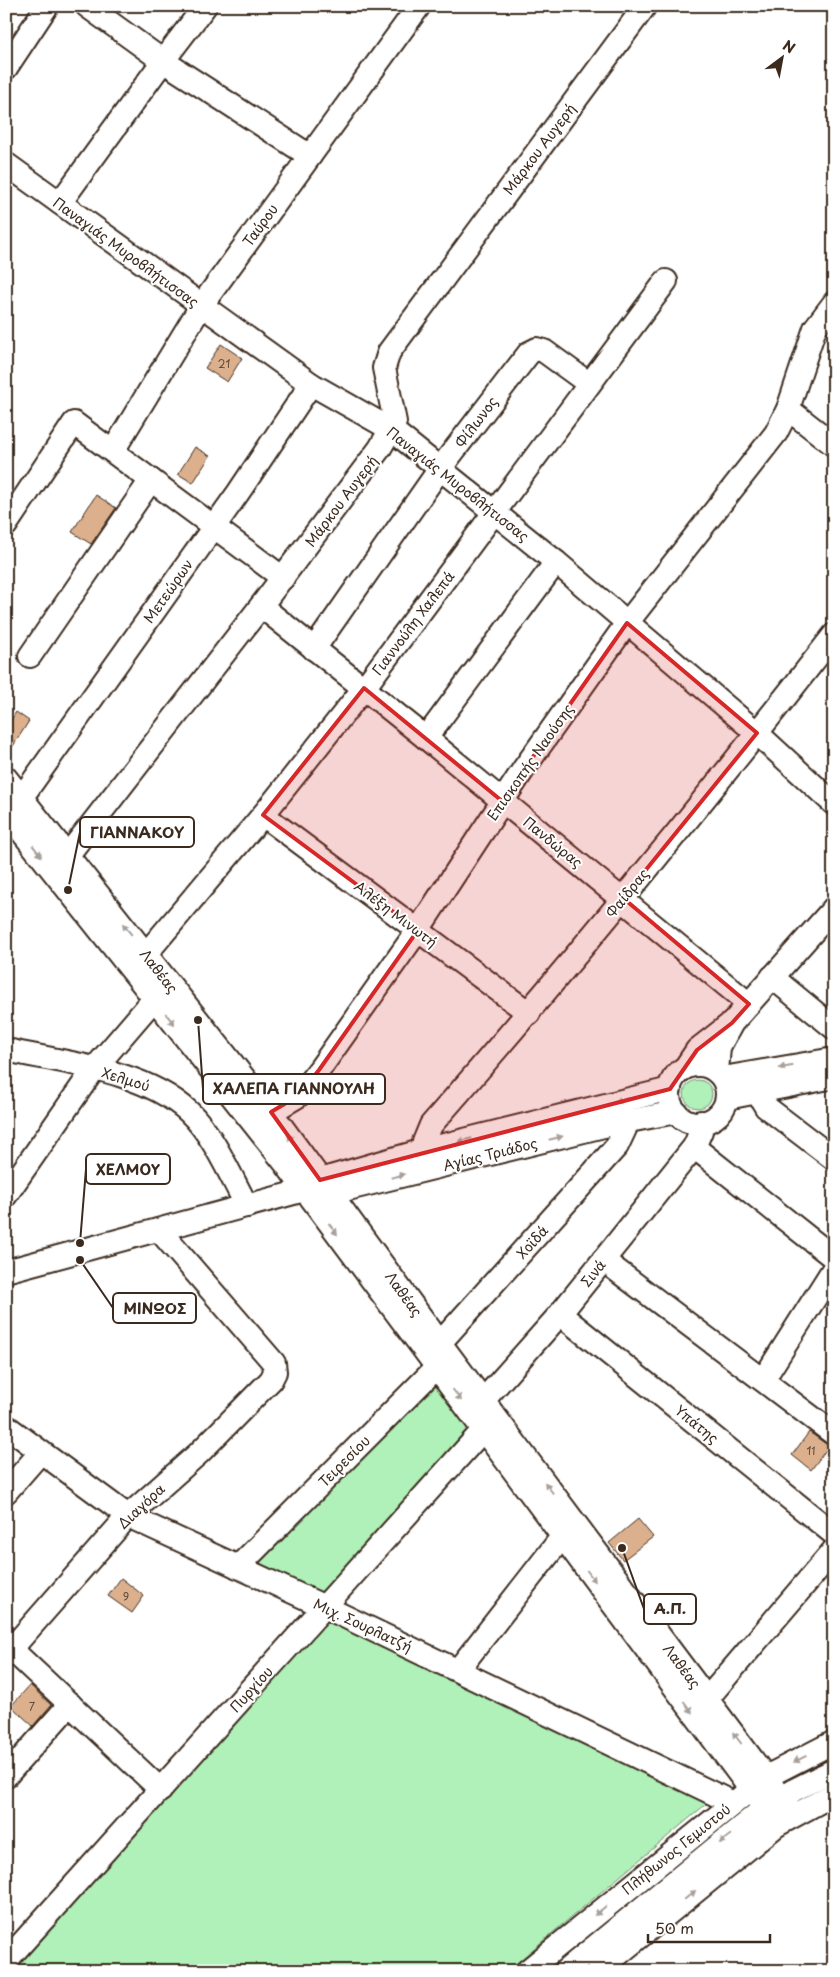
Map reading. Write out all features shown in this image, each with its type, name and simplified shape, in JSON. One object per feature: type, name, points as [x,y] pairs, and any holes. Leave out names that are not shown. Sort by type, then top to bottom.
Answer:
[{"type":"street","points":[[6,68],[47,6]]},
{"type":"street","points":[[87,6],[163,62],[310,156]]},
{"type":"street","points":[[60,203],[205,6]]},
{"type":"street","name":"Ταύρου","points":[[113,452],[201,306],[420,6]]},
{"type":"street","name":"Μάρκου Αυγερή","points":[[67,856],[261,606],[392,430],[395,422],[384,368],[389,352],[645,6]]},
{"type":"street","name":"Παναγιάς Μυροβλήτισσας","points":[[6,164],[312,384],[392,430],[439,470],[556,562],[758,733],[834,804]]},
{"type":"street","name":"Γιαννούλη Χαλεπά","points":[[146,954],[262,815],[364,688],[495,513],[588,383],[666,281]]},
{"type":"street","name":"Επισκοπής Ναούσης","points":[[271,1112],[298,1096],[319,1070],[418,930],[502,801],[627,623],[776,432],[788,409],[815,328],[834,303]]},
{"type":"street","name":"Φίλωνος","points":[[314,648],[439,470],[529,353],[537,349],[544,351],[588,383]]},
{"type":"street","name":"Μετεώρων","points":[[11,811],[214,527],[312,384]]},
{"type":"street","points":[[788,409],[834,445]]},
{"type":"street","points":[[6,525],[74,423],[282,578]]},
{"type":"street","points":[[30,656],[151,480]]},
{"type":"street","points":[[426,738],[556,562]]},
{"type":"street","name":"Πανδώρας","points":[[261,606],[426,738],[749,1004]]},
{"type":"street","name":"Φαίδρας","points":[[424,1150],[424,1142],[431,1125],[529,1013],[758,733],[834,635]]},
{"type":"street","name":"Λαθέας","points":[[6,778],[11,811],[154,998],[318,1188]]},
{"type":"street","name":"Λαθέας","points":[[11,811],[67,856],[271,1112],[318,1188],[438,1356],[570,1532],[750,1790],[779,1812]]},
{"type":"street","name":"Αλέξη Μινωτή","points":[[262,815],[529,1013]]},
{"type":"street","points":[[732,1023],[719,1047],[722,1083],[718,1115],[701,1122],[687,1120],[676,1112],[672,1105],[670,1089],[675,1076],[685,1068],[703,1044],[732,1023],[834,908]]},
{"type":"street","points":[[772,977],[834,1028]]},
{"type":"street","points":[[6,1195],[94,1069],[154,998]]},
{"type":"street","name":"Χελμού","points":[[6,1050],[94,1069],[148,1084],[167,1094],[190,1112],[206,1133],[247,1206]]},
{"type":"street","points":[[722,1083],[834,1059]]},
{"type":"street","points":[[685,1068],[702,1065],[722,1083],[757,1092],[834,1077]]},
{"type":"street","name":"Αγίας Τριάδος","points":[[318,1188],[424,1150],[670,1089]]},
{"type":"street","points":[[757,1092],[766,1107],[834,1159]]},
{"type":"street","name":"Αγίας Τριάδος","points":[[6,1271],[318,1188],[625,1121],[676,1112]]},
{"type":"street","name":"Χοϊδά","points":[[438,1356],[617,1146],[625,1129],[625,1121]]},
{"type":"street","name":"Σινά","points":[[483,1416],[560,1314],[694,1147],[701,1131],[701,1122]]},
{"type":"street","points":[[694,1147],[834,1258]]},
{"type":"street","name":"Διαγόρα","points":[[9,1652],[128,1516],[199,1453],[271,1380],[275,1372],[274,1363],[160,1230]]},
{"type":"street","points":[[603,1260],[763,1380],[830,1425]]},
{"type":"street","points":[[763,1380],[834,1268]]},
{"type":"street","name":"Υπάτης","points":[[560,1314],[834,1534]]},
{"type":"street","name":"Τειρεσίου","points":[[238,1567],[438,1356]]},
{"type":"street","name":"Πυργίου","points":[[6,1961],[324,1607],[483,1416]]},
{"type":"street","name":"Μιχ. Σουρλατζή","points":[[6,1426],[40,1453],[128,1516],[458,1670],[750,1790]]},
{"type":"street","points":[[6,1492],[40,1453]]},
{"type":"street","points":[[458,1670],[570,1532]]},
{"type":"street","name":"Λαθέας","points":[[570,1532],[707,1699],[750,1790]]},
{"type":"street","points":[[707,1699],[834,1550]]},
{"type":"street","points":[[9,1652],[70,1704],[161,1790]]},
{"type":"street","points":[[6,1776],[70,1704]]},
{"type":"street","name":"Πλήθωνος Γεμιστού","points":[[527,1971],[750,1790],[834,1742]]},
{"type":"street","name":"Πλήθωνος Γεμιστού","points":[[565,1971],[834,1770]]},
{"type":"street","name":"Πλήθωνος Γεμιστού","points":[[598,1971],[779,1812],[832,1798]]},
{"type":"highlighted area","points":[[627,623],[757,733],[623,898],[749,1004],[732,1023],[697,1050],[670,1089],[320,1180],[271,1112],[298,1096],[319,1070],[418,930],[263,815],[364,688],[502,801]]},
{"type":"green space","points":[[698,1080],[708,1084],[712,1094],[708,1104],[698,1108],[688,1104],[684,1094],[688,1084]]},
{"type":"green space","points":[[434,1379],[470,1430],[322,1597],[252,1564]]},
{"type":"green space","points":[[327,1618],[711,1800],[507,1971],[18,1971],[16,1968]]},
{"type":"building","points":[[221,344],[242,358],[227,382],[205,368]]},
{"type":"building","points":[[195,447],[210,456],[193,483],[178,474]]},
{"type":"building","points":[[96,495],[116,508],[91,544],[72,532]]},
{"type":"building","points":[[16,712],[29,721],[6,757],[6,728]]},
{"type":"building","points":[[809,1432],[829,1446],[811,1470],[792,1455]]},
{"type":"building","points":[[638,1519],[653,1537],[623,1560],[609,1543]]},
{"type":"building","points":[[121,1578],[144,1596],[132,1613],[108,1596]]},
{"type":"building","points":[[30,1685],[51,1705],[33,1726],[11,1706]]},
{"type":"place","name":"ΓΙΑΝΝΑΚΟΥ","points":[[68,890]]},
{"type":"place","name":"ΧΑΛΕΠΑ ΓΙΑΝΝΟΥΛΗ","points":[[198,1020]]},
{"type":"place","name":"ΧΕΛΜΟΥ","points":[[80,1243]]},
{"type":"place","name":"ΜΙΝΩΟΣ","points":[[80,1260]]},
{"type":"place","name":"Α.Π.","points":[[622,1548]]}]
